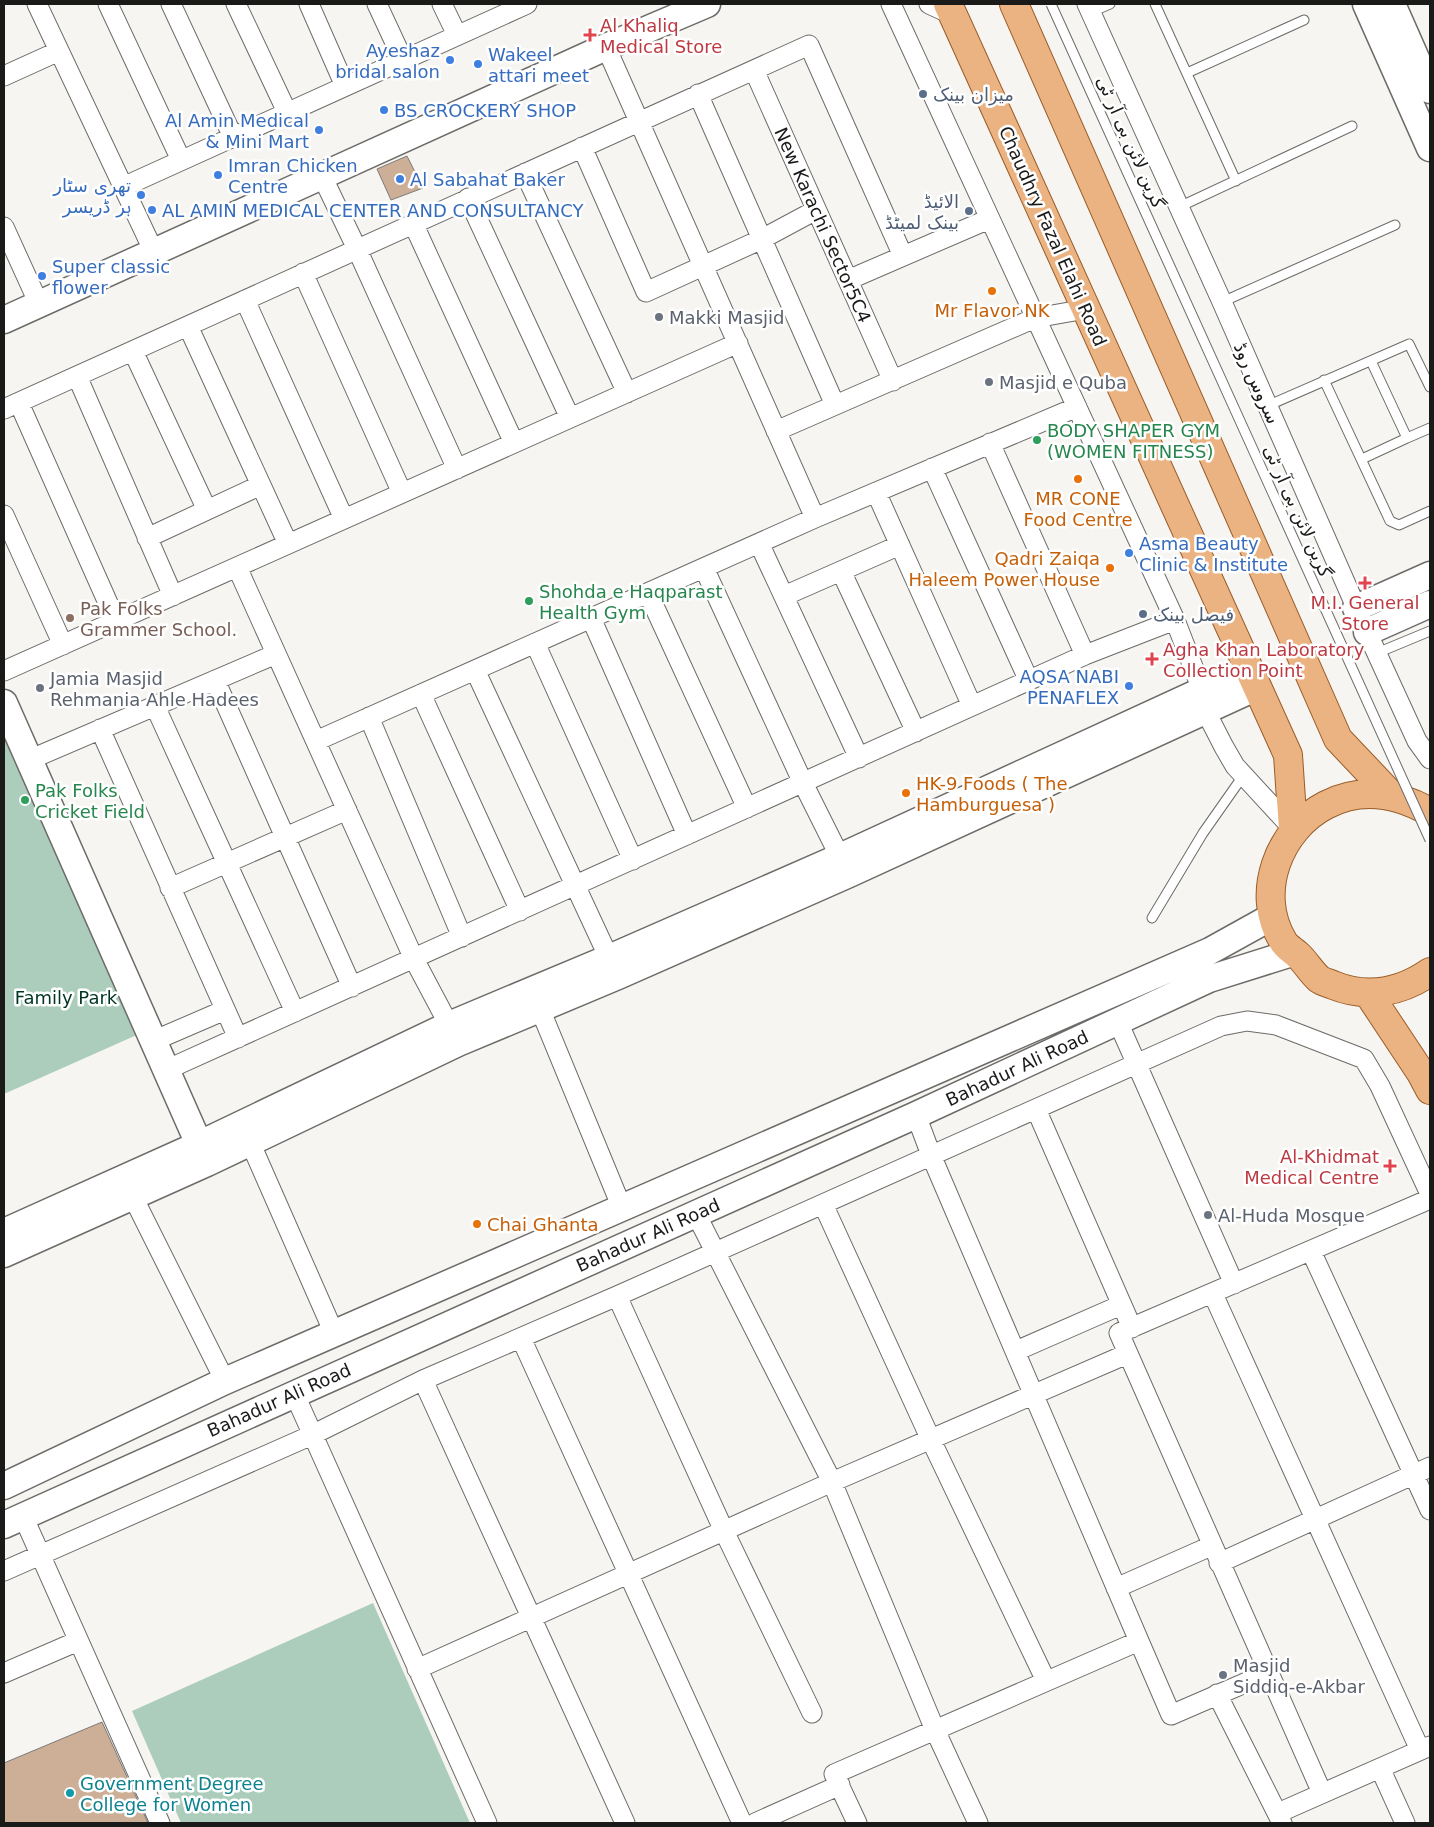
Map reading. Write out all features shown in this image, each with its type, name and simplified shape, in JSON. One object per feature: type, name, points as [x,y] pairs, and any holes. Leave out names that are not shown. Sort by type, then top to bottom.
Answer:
[{"type":"main road","points":[[1014,4],[1338,739],[1391,795]]},
{"type":"main road","name":"Chaudhry Fazal Elahi Road","points":[[944,8],[1086,309],[1288,756],[1292,782],[1293,830]]},
{"type":"main road","points":[[1430,812],[1391,795],[1364,793],[1337,799],[1313,811],[1293,830],[1277,856],[1271,886],[1273,916],[1283,942],[1320,979],[1343,989],[1368,993],[1392,991],[1414,983],[1430,972]]},
{"type":"main road","points":[[1368,993],[1421,1073],[1430,1090]]},
{"type":"street","points":[[37,4],[154,252]]},
{"type":"street","points":[[108,4],[181,160]]},
{"type":"street","points":[[171,4],[233,137]]},
{"type":"street","points":[[236,4],[287,112]]},
{"type":"street","points":[[309,4],[345,86]]},
{"type":"street","points":[[377,4],[403,60]]},
{"type":"street","points":[[442,4],[457,35]]},
{"type":"street","points":[[4,320],[606,47],[707,4]]},
{"type":"street","points":[[891,4],[1175,620],[1204,701],[1235,766],[1293,830]]},
{"type":"street","points":[[1366,4],[1430,148]]},
{"type":"street","points":[[1392,4],[1430,90]]},
{"type":"street","points":[[123,187],[403,60],[516,6]]},
{"type":"street","name":"سروس روڈ","points":[[1089,8],[1222,302],[1356,608],[1417,741],[1430,759]]},
{"type":"street","points":[[116,621],[11,406],[809,45],[903,256]]},
{"type":"street","points":[[606,47],[815,518]]},
{"type":"street","points":[[4,76],[59,50]]},
{"type":"street","name":"New Karachi Sector5C4","points":[[754,70],[893,381]]},
{"type":"street","points":[[698,94],[835,405]]},
{"type":"street","points":[[582,147],[646,292],[704,267],[816,210]]},
{"type":"street","points":[[525,173],[627,393]]},
{"type":"street","points":[[322,176],[358,249],[456,469]]},
{"type":"street","points":[[468,198],[570,418]]},
{"type":"street","points":[[848,280],[989,219]]},
{"type":"street","points":[[413,223],[514,443]]},
{"type":"street","points":[[4,227],[39,304]]},
{"type":"street","points":[[303,273],[402,493]]},
{"type":"street","points":[[245,300],[344,519]]},
{"type":"street","points":[[776,431],[1035,318],[1086,309]]},
{"type":"street","points":[[188,326],[288,544]]},
{"type":"street","points":[[4,671],[738,343]]},
{"type":"street","points":[[133,351],[207,510]]},
{"type":"street","points":[[77,376],[173,596]]},
{"type":"street","points":[[316,741],[815,518],[1077,406]]},
{"type":"street","points":[[990,443],[1085,655]]},
{"type":"street","points":[[932,468],[1029,681]]},
{"type":"street","points":[[147,538],[261,485]]},
{"type":"street","points":[[876,492],[972,706]]},
{"type":"street","points":[[4,515],[63,645]]},
{"type":"street","points":[[759,543],[859,758]]},
{"type":"street","points":[[784,596],[900,545]]},
{"type":"street","points":[[237,567],[414,959],[449,1025]]},
{"type":"street","points":[[704,568],[803,783],[844,866]]},
{"type":"street","points":[[841,571],[916,732]]},
{"type":"street","points":[[1356,608],[1430,575]]},
{"type":"street","points":[[648,592],[747,808]]},
{"type":"street","points":[[1372,642],[1430,604]]},
{"type":"street","points":[[591,618],[687,835]]},
{"type":"street","points":[[166,1070],[1085,655],[1175,620]]},
{"type":"street","points":[[534,643],[633,860]]},
{"type":"street","points":[[29,760],[276,654]]},
{"type":"street","points":[[475,670],[609,958]]},
{"type":"street","points":[[4,1232],[204,1153],[250,1142],[458,1043],[540,1009],[844,866],[1253,678]]},
{"type":"street","points":[[215,680],[352,987]]},
{"type":"street","points":[[421,694],[520,911]]},
{"type":"street","points":[[4,703],[204,1153]]},
{"type":"street","points":[[154,706],[295,1012]]},
{"type":"street","points":[[369,717],[462,937]]},
{"type":"street","points":[[100,729],[238,1038]]},
{"type":"street","points":[[170,888],[347,810]]},
{"type":"street","points":[[4,1254],[132,1195],[204,1153],[449,1025],[609,958],[844,866]]},
{"type":"street","name":"Bahadur Ali Road","points":[[4,1486],[225,1381],[1210,951],[1273,916]]},
{"type":"street","name":"Bahadur Ali Road","points":[[13,1521],[294,1393],[916,1115],[1209,980],[1295,952]]},
{"type":"street","points":[[540,1009],[622,1208]]},
{"type":"street","points":[[153,1041],[225,1010]]},
{"type":"street","points":[[4,1571],[312,1434],[423,1380],[617,1296],[1221,1026],[1248,1021],[1276,1026],[1364,1059],[1380,1086],[1430,1194]]},
{"type":"street","points":[[1118,1022],[1234,1284]]},
{"type":"street","points":[[1036,1109],[1132,1328]]},
{"type":"street","points":[[916,1115],[931,1155],[1171,1715],[1268,1673]]},
{"type":"street","points":[[250,1142],[334,1333]]},
{"type":"street","points":[[132,1195],[225,1381]]},
{"type":"street","points":[[1322,1794],[1119,1333],[1430,1199]]},
{"type":"street","points":[[823,1204],[931,1440],[1046,1681]]},
{"type":"street","points":[[696,1214],[832,1482],[935,1730],[978,1823]]},
{"type":"street","points":[[1311,1251],[1422,1470],[1430,1510]]},
{"type":"street","points":[[1213,1294],[1316,1519],[1425,1748],[1322,1794],[1280,1818],[1217,1694]]},
{"type":"street","points":[[617,1296],[724,1531],[812,1713]]},
{"type":"street","points":[[1016,1351],[1122,1305]]},
{"type":"street","points":[[521,1338],[742,1823]]},
{"type":"street","points":[[417,1668],[832,1482],[1127,1354]]},
{"type":"street","points":[[423,1380],[625,1823]]},
{"type":"street","points":[[294,1393],[487,1823]]},
{"type":"street","points":[[169,1408],[184,1443]]},
{"type":"street","points":[[1219,1563],[1422,1470]]},
{"type":"street","points":[[13,1521],[39,1556],[160,1823]]},
{"type":"street","points":[[1116,1588],[1212,1546]]},
{"type":"street","points":[[4,1673],[78,1641]]},
{"type":"street","points":[[857,1823],[834,1774],[1139,1641]]},
{"type":"street","points":[[1380,1768],[1405,1823]]},
{"type":"street","points":[[755,1823],[840,1785]]},
{"type":"lane","name":"گرین لائن بی آر ٹی","points":[[1051,4],[1430,840]]},
{"type":"lane","points":[[1089,8],[1110,4]]},
{"type":"lane","points":[[1155,4],[1236,180]]},
{"type":"lane","points":[[1187,73],[1304,20]]},
{"type":"lane","points":[[1179,207],[1352,126]]},
{"type":"lane","points":[[1222,302],[1395,225]]},
{"type":"lane","points":[[1267,406],[1409,344],[1430,387]]},
{"type":"lane","points":[[1371,361],[1407,438]]},
{"type":"lane","points":[[1324,380],[1390,521],[1399,525],[1430,511]]},
{"type":"lane","points":[[1362,459],[1430,428]]},
{"type":"lane","points":[[1372,642],[1430,631]]},
{"type":"lane","points":[[1152,918],[1203,833],[1243,776]]},
{"type":"green space","name":"Family Park","points":[[4,704],[148,1030],[4,1094]]},
{"type":"green space","points":[[373,1603],[470,1823],[181,1823],[132,1711]]},
{"type":"building","name":"Al Sabahat Baker","points":[[407,156],[423,188],[391,200],[377,169]]},
{"type":"building","name":"Government Degree College for Women","points":[[102,1722],[148,1823],[4,1823],[4,1763]]},
{"type":"place","name":"Al Khaliq Medical Store","points":[[590,35]]},
{"type":"place","name":"Ayeshaz bridal salon","points":[[450,60]]},
{"type":"place","name":"Wakeel attari meet","points":[[478,64]]},
{"type":"place","name":"میزان بینک","points":[[923,94]]},
{"type":"place","name":"BS CROCKERY SHOP","points":[[384,110]]},
{"type":"place","name":"Al Amin Medical & Mini Mart","points":[[319,130]]},
{"type":"place","name":"Imran Chicken Centre","points":[[218,175]]},
{"type":"place","name":"Al Sabahat Baker","points":[[400,179]]},
{"type":"place","name":"تھری سٹار ہر ڈریسر","points":[[141,195]]},
{"type":"place","name":"AL AMIN MEDICAL CENTER AND CONSULTANCY","points":[[152,210]]},
{"type":"place","name":"الائیڈ بینک لمیٹڈ","points":[[969,211]]},
{"type":"place","name":"Super classic flower","points":[[42,276]]},
{"type":"place","name":"Mr Flavor NK","points":[[992,291]]},
{"type":"place","name":"Makki Masjid","points":[[659,317]]},
{"type":"place","name":"Masjid e Quba","points":[[989,382]]},
{"type":"place","name":"BODY SHAPER GYM (WOMEN FITNESS)","points":[[1037,440]]},
{"type":"place","name":"MR CONE Food Centre","points":[[1078,479]]},
{"type":"place","name":"Asma Beauty Clinic & Institute","points":[[1129,553]]},
{"type":"place","name":"Qadri Zaiqa Haleem Power House","points":[[1110,568]]},
{"type":"place","name":"M.I. General Store","points":[[1365,583]]},
{"type":"place","name":"Shohda e Haqparast Health Gym","points":[[529,601]]},
{"type":"place","name":"فیصل بینک","points":[[1143,614]]},
{"type":"place","name":"Pak Folks Grammer School.","points":[[70,618]]},
{"type":"place","name":"Agha Khan Laboratory Collection Point","points":[[1152,659]]},
{"type":"place","name":"AQSA NABI PENAFLEX","points":[[1129,686]]},
{"type":"place","name":"Jamia Masjid Rehmania Ahle Hadees","points":[[40,688]]},
{"type":"place","name":"HK-9 Foods ( The Hamburguesa )","points":[[906,793]]},
{"type":"place","name":"Pak Folks Cricket Field","points":[[25,800]]},
{"type":"place","name":"Al-Khidmat Medical Centre","points":[[1390,1166]]},
{"type":"place","name":"Al-Huda Mosque","points":[[1208,1215]]},
{"type":"place","name":"Chai Ghanta","points":[[477,1224]]},
{"type":"place","name":"Masjid Siddiq-e-Akbar","points":[[1223,1675]]},
{"type":"place","name":"Government Degree College for Women","points":[[70,1793]]}]
